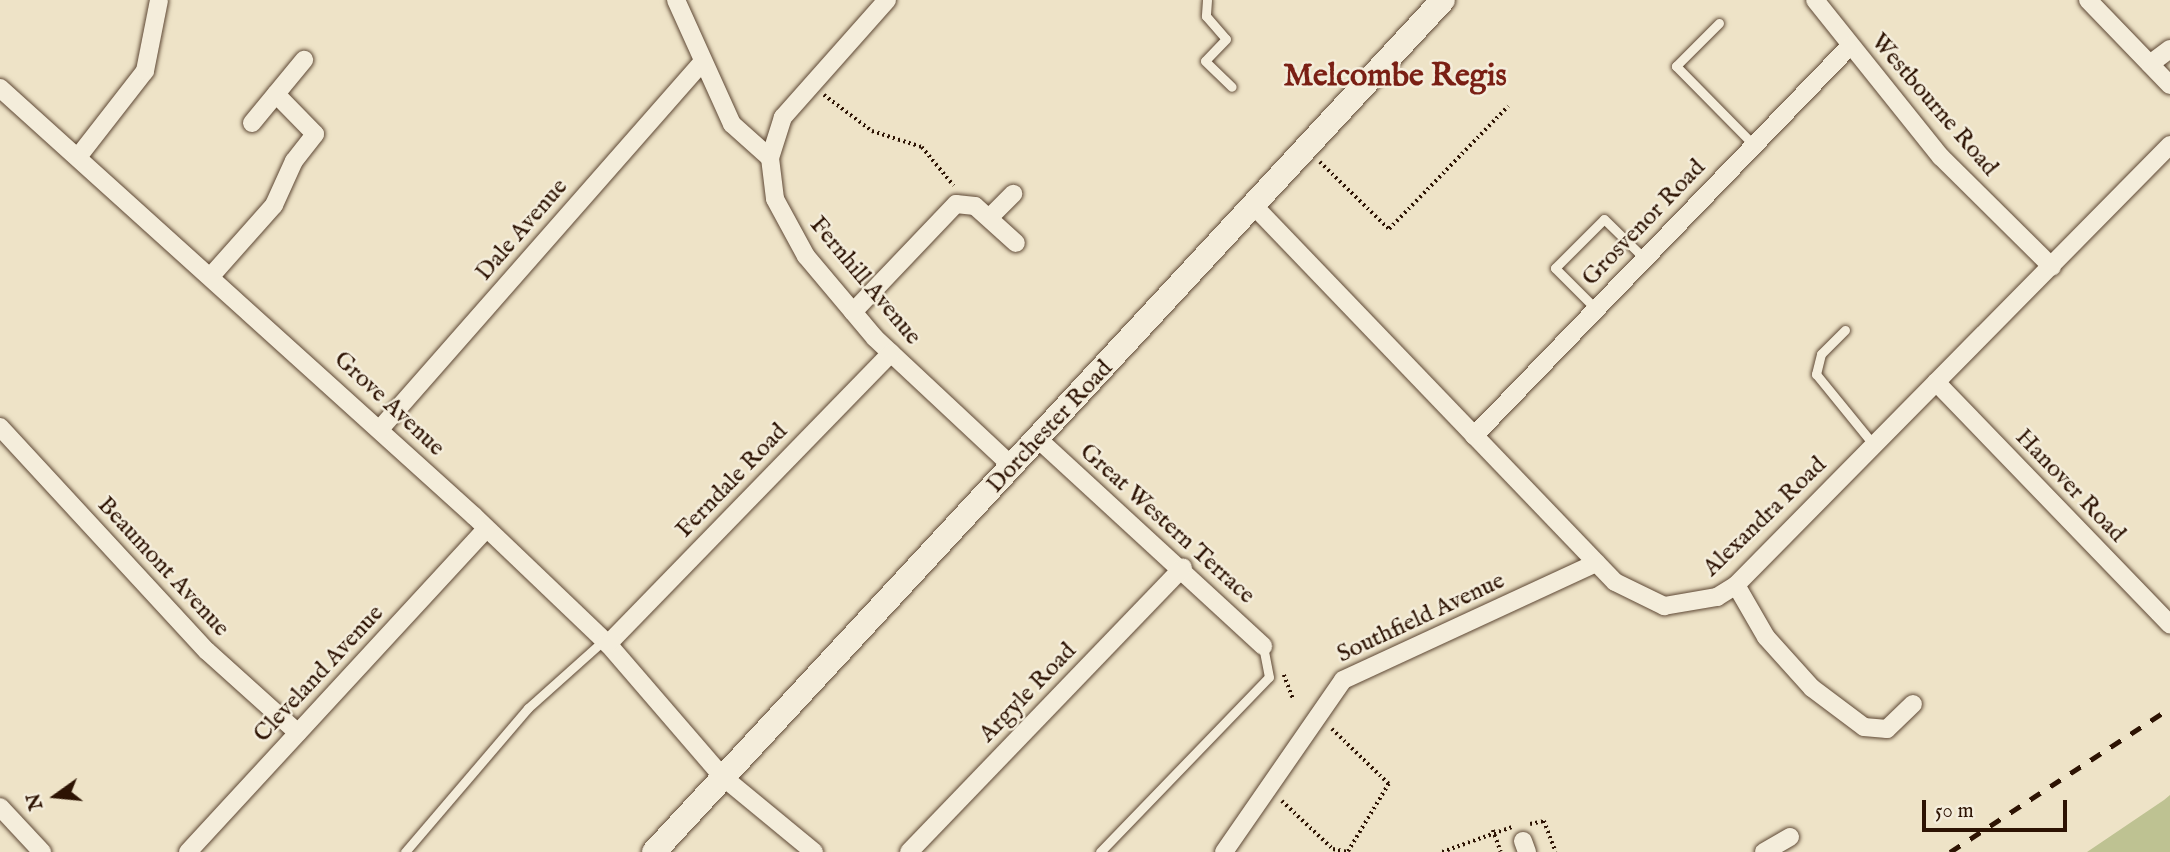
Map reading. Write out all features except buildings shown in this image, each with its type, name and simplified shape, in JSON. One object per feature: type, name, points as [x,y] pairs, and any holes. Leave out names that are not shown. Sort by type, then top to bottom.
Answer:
[{"type":"main road","name":"Dorchester Road","points":[[654,852],[1256,208],[1443,0]]},
{"type":"street","points":[[78,157],[145,71],[159,0]]},
{"type":"street","points":[[676,0],[701,64],[737,131],[770,158]]},
{"type":"street","name":"Fernhill Avenue","points":[[887,0],[809,84],[783,117],[770,158],[775,199],[792,236],[853,312],[891,354],[1012,466]]},
{"type":"street","name":"Westbourne Road","points":[[1815,0],[1941,158],[2052,267]]},
{"type":"street","points":[[2088,0],[2170,85]]},
{"type":"street","name":"Grosvenor Road","points":[[1474,436],[1850,46]]},
{"type":"street","points":[[2150,64],[2170,48]]},
{"type":"street","points":[[252,123],[304,60]]},
{"type":"street","name":"Dale Avenue","points":[[380,429],[701,64]]},
{"type":"street","name":"Grove Avenue","points":[[0,88],[380,429],[606,642],[723,777],[814,852]]},
{"type":"street","points":[[211,276],[274,205],[284,178],[315,134],[276,94]]},
{"type":"street","name":"Alexandra Road","points":[[1256,208],[1596,563],[1644,601],[1664,606],[1717,597],[1736,584],[2170,145]]},
{"type":"street","points":[[990,217],[1013,194]]},
{"type":"street","points":[[853,312],[944,211],[963,204],[990,217],[1016,243]]},
{"type":"street","name":"Ferndale Road","points":[[606,642],[891,354]]},
{"type":"street","name":"Hanover Road","points":[[1936,382],[2169,624]]},
{"type":"street","name":"Beaumont Avenue","points":[[0,427],[207,651],[298,733]]},
{"type":"street","name":"Great Western Terrace","points":[[1038,439],[1183,567],[1263,646]]},
{"type":"street","name":"Cleveland Avenue","points":[[188,852],[486,529]]},
{"type":"street","name":"Southfield Avenue","points":[[1224,852],[1271,790],[1332,690],[1357,672],[1596,563]]},
{"type":"street","name":"Argyle Road","points":[[909,852],[1183,567]]},
{"type":"street","points":[[1736,584],[1766,637],[1812,688],[1864,727],[1887,729],[1913,704]]},
{"type":"street","points":[[0,807],[42,852]]},
{"type":"street","points":[[1765,852],[1790,837]]},
{"type":"lane","points":[[1207,0],[1206,16],[1226,39],[1205,61],[1232,87]]},
{"type":"lane","points":[[1719,23],[1676,65],[1754,145]]},
{"type":"lane","points":[[1596,309],[1555,268],[1604,219],[1644,258]]},
{"type":"lane","points":[[1845,330],[1821,354],[1816,374],[1874,445]]},
{"type":"lane","points":[[405,852],[528,708],[606,642]]},
{"type":"lane","points":[[1100,852],[1269,677],[1263,646]]},
{"type":"path","points":[[809,84],[872,131],[922,147],[940,164],[963,204]]},
{"type":"path","points":[[1308,150],[1389,229],[1508,106]]},
{"type":"path","points":[[1271,790],[1333,849],[1348,852],[1389,784],[1317,713]]},
{"type":"path","points":[[1493,830],[1501,852]]},
{"type":"green space","points":[[2170,795],[2170,852],[2087,852],[2164,800]]},
{"type":"railway","points":[[1950,852],[2170,708]]},
{"type":"district","name":"Melcombe Regis","points":[[1395,77]]}]
